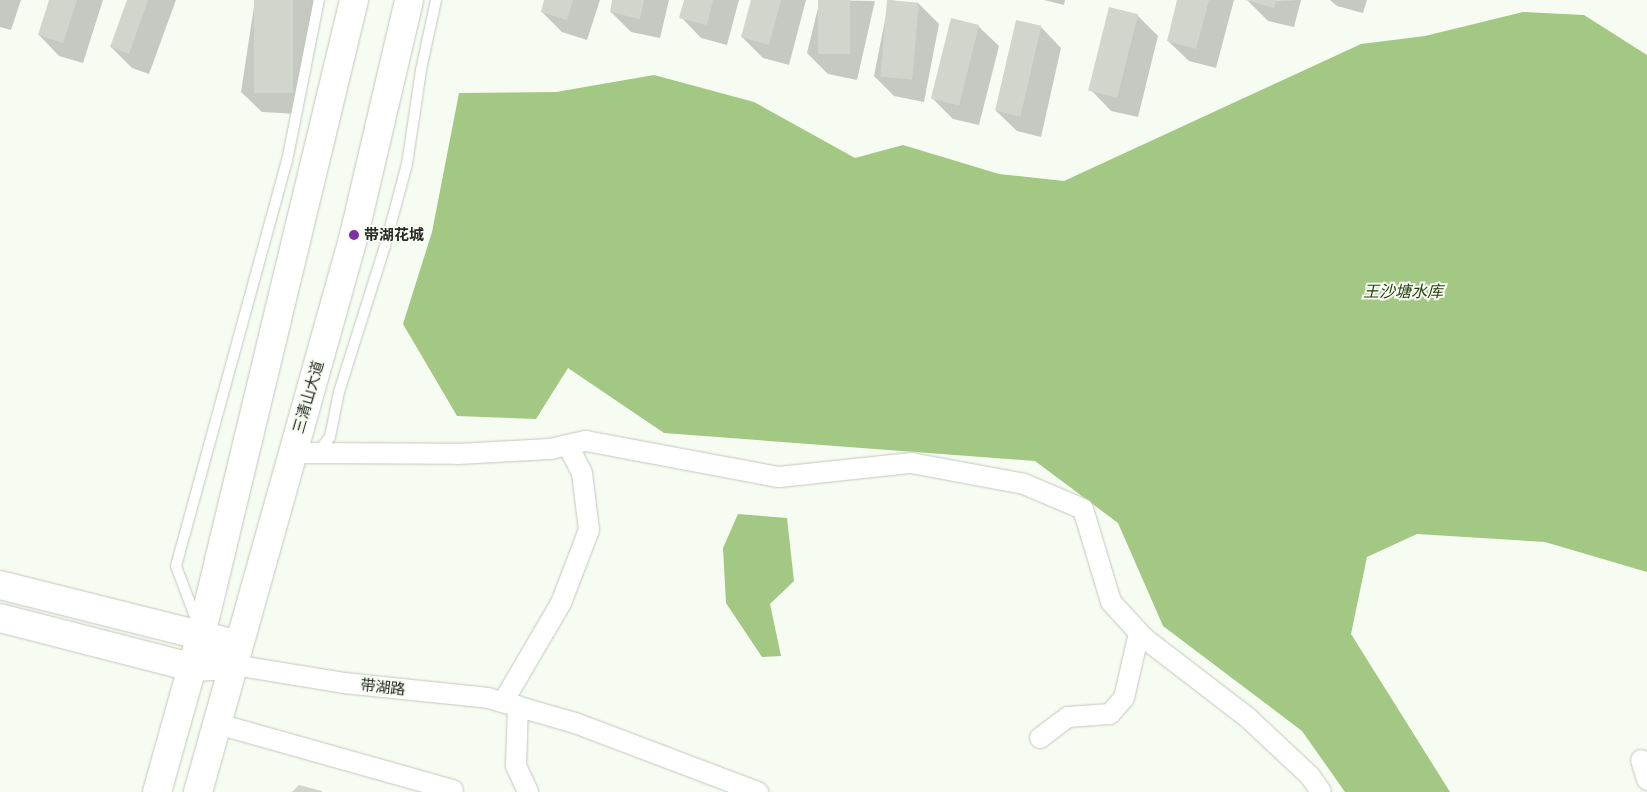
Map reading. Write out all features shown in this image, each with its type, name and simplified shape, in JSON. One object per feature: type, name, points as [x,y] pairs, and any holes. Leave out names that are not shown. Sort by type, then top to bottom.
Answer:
[{"type":"main road","points":[[157,792],[201,636],[354,0]]},
{"type":"main road","name":"三清山大道","points":[[198,792],[236,655],[304,453],[409,0]]},
{"type":"main road","name":"带湖路","points":[[0,585],[201,636],[236,655]]},
{"type":"main road","name":"带湖路","points":[[0,618],[191,667],[236,655]]},
{"type":"street","points":[[304,453],[458,454],[568,445],[586,441],[779,477],[911,464],[1024,484],[1083,509],[1111,602],[1139,633],[1246,717],[1310,776],[1321,792]]},
{"type":"street","points":[[528,792],[516,766],[510,704],[561,603],[589,530],[582,473],[568,445]]},
{"type":"street","points":[[1040,738],[1068,717],[1110,714],[1124,698],[1139,633]]},
{"type":"street","name":"带湖路","points":[[236,655],[344,683],[510,704],[575,723],[758,792]]},
{"type":"street","points":[[218,724],[452,790]]},
{"type":"street","points":[[1641,760],[1647,780]]},
{"type":"lane","points":[[201,636],[176,566],[287,161],[319,0]]},
{"type":"lane","points":[[304,453],[330,437],[338,392],[404,173],[436,0]]},
{"type":"water","name":"王沙塘水库","points":[[1523,12],[1584,15],[1647,55],[1647,572],[1545,542],[1417,534],[1367,557],[1351,634],[1450,792],[1345,792],[1302,731],[1163,626],[1118,523],[1035,461],[664,433],[568,368],[536,419],[457,416],[403,324],[432,232],[459,93],[556,92],[654,75],[754,102],[855,158],[903,145],[999,174],[1064,181],[1361,44],[1425,36]]},
{"type":"water","points":[[738,514],[787,518],[794,581],[770,604],[781,656],[762,657],[726,603],[723,548]]},
{"type":"building","points":[[49,0],[77,0],[63,43],[38,35]]},
{"type":"building","points":[[127,0],[148,0],[129,54],[110,47]]},
{"type":"building","points":[[254,0],[293,0],[293,93],[254,93]]},
{"type":"building","points":[[544,0],[573,0],[567,20],[541,12]]},
{"type":"building","points":[[612,0],[644,0],[640,19],[610,12]]},
{"type":"building","points":[[684,0],[713,0],[707,25],[679,18]]},
{"type":"building","points":[[751,0],[781,0],[769,45],[741,37]]},
{"type":"building","points":[[818,0],[850,0],[850,54],[818,54]]},
{"type":"building","points":[[887,0],[919,3],[912,79],[880,77]]},
{"type":"building","points":[[1177,0],[1209,0],[1196,49],[1167,41]]},
{"type":"building","points":[[1245,0],[1276,0],[1274,8]]},
{"type":"building","points":[[1109,7],[1138,14],[1117,98],[1088,90]]},
{"type":"building","points":[[951,18],[979,25],[959,106],[931,99]]},
{"type":"building","points":[[1016,20],[1041,26],[1020,116],[995,111]]},
{"type":"building","points":[[299,785],[322,791],[322,792],[292,792]]},
{"type":"place","name":"带湖花城","points":[[354,235]]}]
